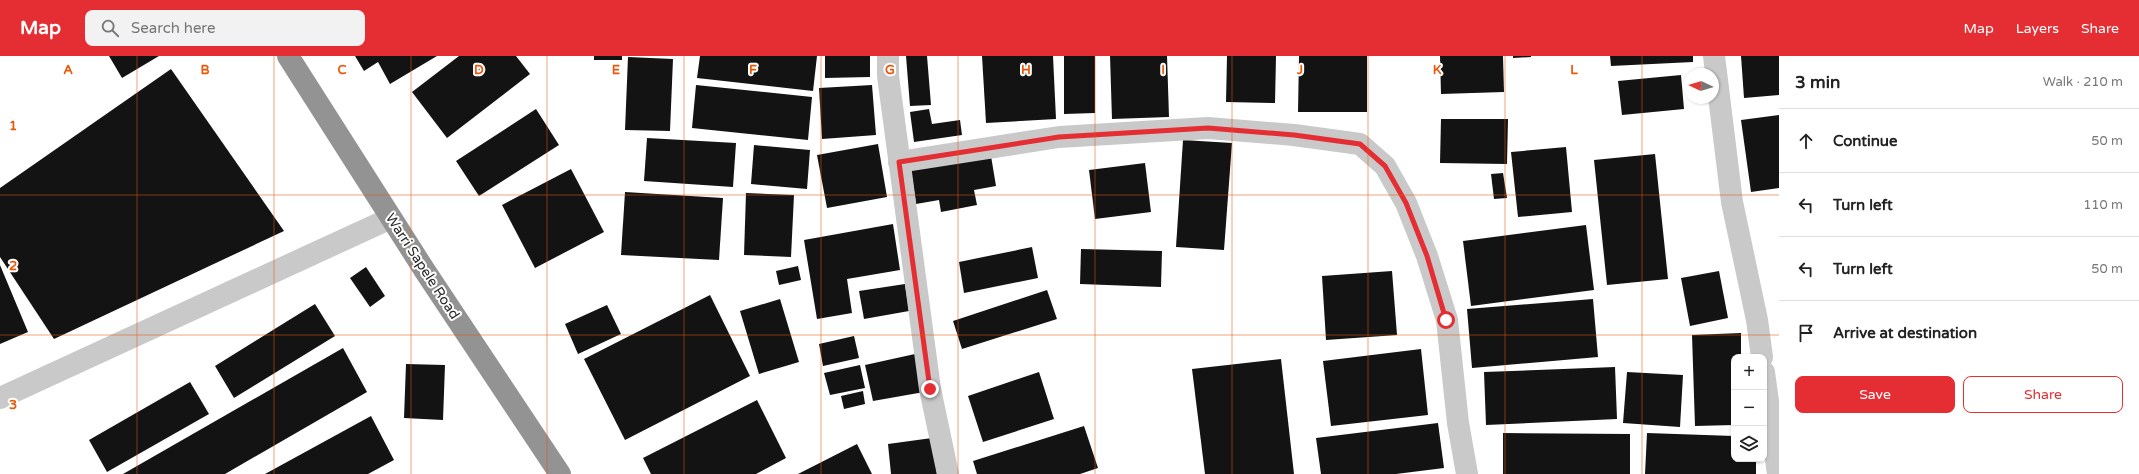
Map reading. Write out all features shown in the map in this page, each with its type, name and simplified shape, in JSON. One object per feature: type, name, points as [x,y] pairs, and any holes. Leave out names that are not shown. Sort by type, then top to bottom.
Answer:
[{"type":"highway","name":"Warri Sapele Road","points":[[288,56],[391,218],[560,474]]},
{"type":"street","points":[[888,56],[888,76],[930,389],[948,474]]},
{"type":"street","points":[[1714,56],[1732,202],[1757,320],[1762,354]]},
{"type":"street","points":[[899,162],[1059,137],[1208,128],[1294,135],[1360,144],[1385,166],[1406,203],[1427,256],[1446,320],[1458,423],[1467,474]]},
{"type":"street","points":[[0,398],[391,218]]},
{"type":"street","points":[[1766,390],[1778,474]]},
{"type":"building","points":[[109,56],[159,56],[122,78]]},
{"type":"building","points":[[355,56],[437,56],[390,84],[378,62],[364,71]]},
{"type":"building","points":[[459,56],[516,56],[530,74],[447,138],[412,92]]},
{"type":"building","points":[[594,56],[622,56],[622,60],[594,60]]},
{"type":"building","points":[[700,56],[817,56],[813,91],[697,78]]},
{"type":"building","points":[[825,56],[870,56],[870,77],[825,78]]},
{"type":"building","points":[[906,56],[927,56],[931,105],[910,106]]},
{"type":"building","points":[[982,56],[1053,56],[1056,119],[986,123]]},
{"type":"building","points":[[1064,56],[1095,56],[1095,113],[1064,114]]},
{"type":"building","points":[[1110,56],[1167,56],[1169,117],[1112,119]]},
{"type":"building","points":[[1227,56],[1276,56],[1275,103],[1226,102]]},
{"type":"building","points":[[1299,56],[1367,56],[1367,112],[1298,112]]},
{"type":"building","points":[[1440,56],[1503,56],[1504,92],[1441,94]]},
{"type":"building","points":[[1513,56],[1531,56],[1531,57],[1513,58]]},
{"type":"building","points":[[1610,56],[1693,56],[1693,62],[1611,66]]},
{"type":"building","points":[[1741,56],[1779,56],[1779,95],[1744,98]]},
{"type":"building","points":[[628,57],[673,59],[670,131],[625,130]]},
{"type":"building","points":[[171,69],[284,231],[54,339],[0,257],[0,188]]},
{"type":"building","points":[[1681,75],[1684,109],[1622,115],[1618,81]]},
{"type":"building","points":[[696,85],[812,97],[808,140],[692,128]]},
{"type":"building","points":[[872,85],[876,135],[822,139],[819,88]]},
{"type":"building","points":[[536,109],[559,145],[479,196],[456,161]]},
{"type":"building","points":[[929,109],[932,124],[960,120],[962,135],[914,142],[910,112]]},
{"type":"building","points":[[1779,115],[1779,188],[1751,192],[1741,120]]},
{"type":"building","points":[[1441,119],[1508,119],[1507,164],[1440,163]]},
{"type":"building","points":[[647,138],[736,143],[733,187],[644,181]]},
{"type":"building","points":[[1183,140],[1232,143],[1224,250],[1176,247]]},
{"type":"building","points":[[878,144],[887,197],[827,208],[817,155]]},
{"type":"building","points":[[754,145],[810,150],[807,189],[751,184]]},
{"type":"building","points":[[1566,147],[1572,212],[1518,217],[1511,152]]},
{"type":"building","points":[[1655,154],[1668,279],[1607,285],[1594,160]]},
{"type":"building","points":[[991,156],[996,186],[974,190],[977,205],[941,212],[939,200],[916,204],[911,170]]},
{"type":"building","points":[[1145,163],[1151,212],[1095,219],[1089,170]]},
{"type":"building","points":[[571,169],[604,232],[535,268],[502,205]]},
{"type":"building","points":[[1503,173],[1507,198],[1494,199],[1491,174]]},
{"type":"building","points":[[625,192],[723,198],[719,260],[621,255]]},
{"type":"building","points":[[746,193],[794,195],[791,257],[744,255]]},
{"type":"building","points":[[893,224],[900,270],[847,279],[852,313],[817,319],[804,240]]},
{"type":"building","points":[[1586,225],[1594,290],[1471,306],[1463,241]]},
{"type":"building","points":[[1032,247],[1038,278],[964,293],[959,262]]},
{"type":"building","points":[[1081,249],[1162,251],[1161,287],[1080,284]]},
{"type":"building","points":[[0,265],[28,332],[0,344]]},
{"type":"building","points":[[798,266],[801,280],[779,285],[776,271]]},
{"type":"building","points":[[366,267],[385,296],[370,307],[350,278]]},
{"type":"building","points":[[1392,271],[1397,335],[1326,340],[1322,276]]},
{"type":"building","points":[[1719,271],[1728,318],[1690,326],[1681,278]]},
{"type":"building","points":[[905,284],[909,311],[864,319],[859,291]]},
{"type":"building","points":[[1047,290],[1057,319],[962,349],[953,321]]},
{"type":"building","points":[[710,295],[750,376],[625,440],[584,359]]},
{"type":"building","points":[[780,299],[799,362],[759,374],[740,311]]},
{"type":"building","points":[[1593,299],[1598,357],[1472,368],[1467,309]]},
{"type":"building","points":[[315,304],[335,336],[234,398],[215,366]]},
{"type":"building","points":[[607,305],[621,334],[578,354],[565,324]]},
{"type":"building","points":[[1741,333],[1741,354],[1731,354],[1731,425],[1695,426],[1692,335]]},
{"type":"building","points":[[854,336],[859,358],[823,366],[819,344]]},
{"type":"building","points":[[343,348],[367,392],[225,474],[123,474]]},
{"type":"building","points":[[1421,349],[1428,415],[1331,426],[1323,361]]},
{"type":"building","points":[[915,354],[924,392],[873,401],[865,365]]},
{"type":"building","points":[[1281,359],[1294,474],[1205,474],[1192,369]]},
{"type":"building","points":[[406,364],[445,365],[443,420],[404,418]]},
{"type":"building","points":[[860,365],[865,388],[830,395],[824,373]]},
{"type":"building","points":[[1615,367],[1617,419],[1486,425],[1484,372]]},
{"type":"building","points":[[1039,372],[1054,419],[983,442],[968,396]]},
{"type":"building","points":[[1627,372],[1683,375],[1680,427],[1623,423]]},
{"type":"building","points":[[190,382],[209,414],[107,472],[89,440]]},
{"type":"building","points":[[863,391],[865,404],[844,409],[841,396]]},
{"type":"building","points":[[757,400],[786,458],[756,474],[651,474],[643,458]]},
{"type":"building","points":[[371,416],[394,460],[368,474],[265,474]]},
{"type":"building","points":[[1438,423],[1444,468],[1396,474],[1321,474],[1316,438]]},
{"type":"building","points":[[1084,426],[1098,468],[1080,474],[977,474],[973,461]]},
{"type":"building","points":[[1503,433],[1630,434],[1630,474],[1503,474]]},
{"type":"building","points":[[1647,433],[1731,436],[1731,462],[1756,462],[1756,474],[1645,474]]},
{"type":"building","points":[[932,438],[937,474],[891,474],[888,444]]},
{"type":"building","points":[[857,444],[872,474],[798,474]]},
{"type":"route","points":[[930,389],[899,162],[1059,137],[1208,128],[1294,135],[1360,144],[1385,166],[1406,203],[1427,256],[1446,320]]}]
